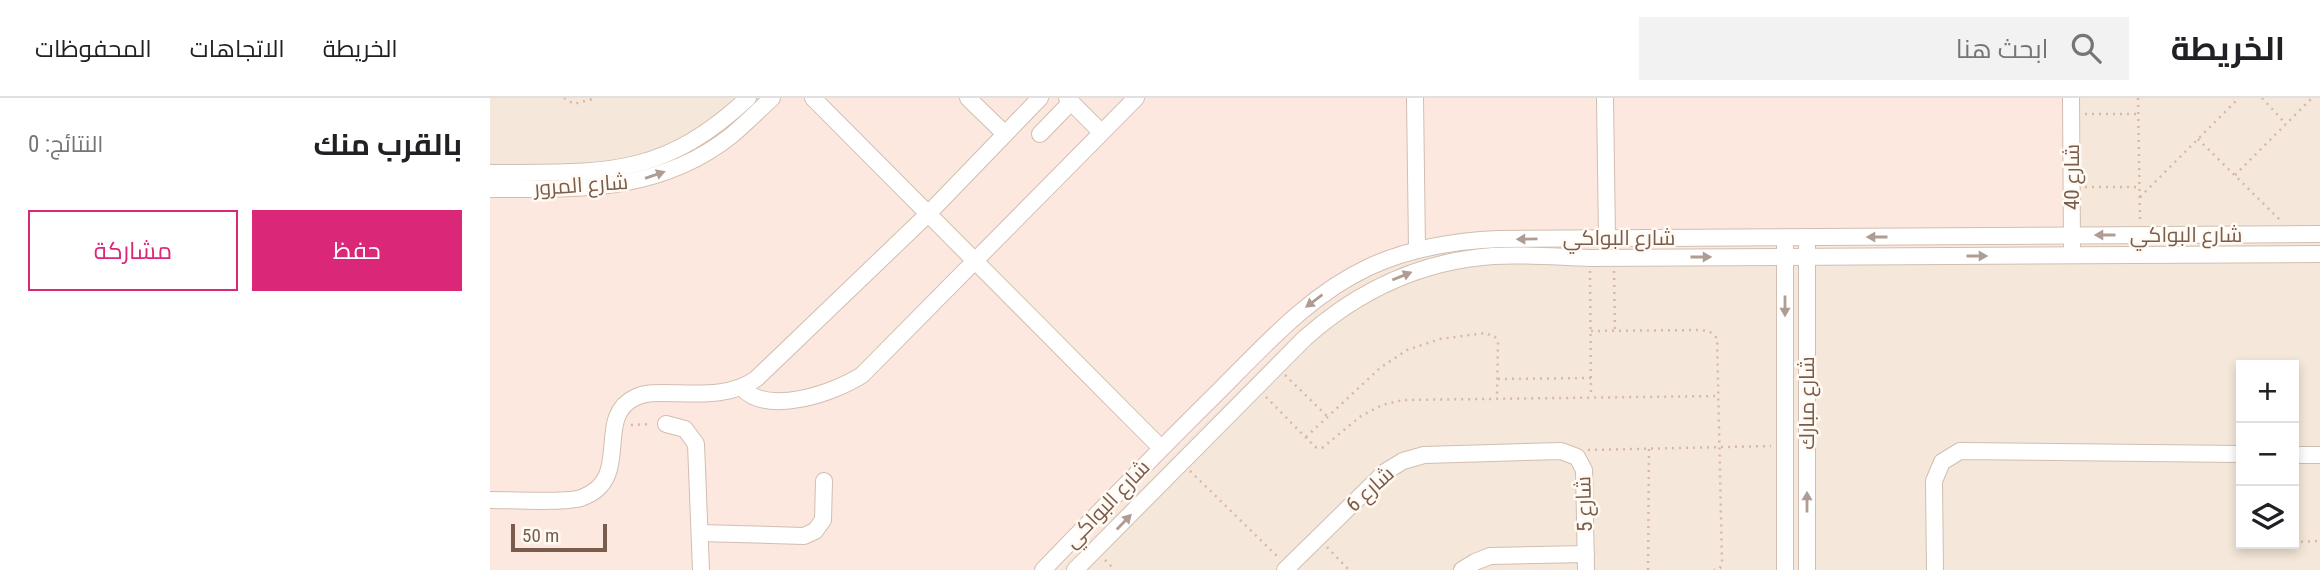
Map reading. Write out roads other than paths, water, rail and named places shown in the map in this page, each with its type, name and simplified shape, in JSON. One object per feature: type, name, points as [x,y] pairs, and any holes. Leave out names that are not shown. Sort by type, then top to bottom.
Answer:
[{"type":"street","name":"شارع المرور","points":[[490,173],[590,172],[636,165],[665,155],[701,137],[748,98]]},
{"type":"street","name":"شارع المرور","points":[[490,189],[591,188],[628,183],[656,175],[686,163],[717,145],[732,135],[772,98]]},
{"type":"street","points":[[813,98],[1161,448]]},
{"type":"street","points":[[968,98],[1005,134]]},
{"type":"street","points":[[490,500],[579,499],[603,481],[611,466],[614,449],[613,426],[624,406],[644,394],[727,392],[742,388],[764,373],[928,214],[1040,98]]},
{"type":"street","points":[[742,388],[757,399],[770,401],[816,396],[840,388],[872,367],[1136,98]]},
{"type":"street","points":[[1415,98],[1417,249]]},
{"type":"street","points":[[1605,98],[1607,237]]},
{"type":"street","points":[[1040,134],[1069,100],[1101,132]]},
{"type":"street","name":"شارع 40","points":[[2071,106],[2072,255]]},
{"type":"street","name":"شارع البواكي","points":[[1043,570],[1161,448],[1313,300],[1370,266],[1417,249],[1465,241],[1607,237],[2320,234]]},
{"type":"street","name":"شارع مبارك","points":[[1785,237],[1785,570]]},
{"type":"street","name":"شارع مبارك","points":[[1806,237],[1807,570]]},
{"type":"street","name":"شارع البواكي","points":[[1075,570],[1305,338],[1344,306],[1379,285],[1407,273],[1446,262],[1497,256],[1590,258],[2320,254]]},
{"type":"street","points":[[666,424],[685,429],[696,444],[701,570]]},
{"type":"street","name":"شارع 6","points":[[1287,569],[1385,472],[1413,458],[1424,455],[1560,451]]},
{"type":"street","name":"شارع 5","points":[[1560,451],[1577,457],[1584,470],[1586,562]]},
{"type":"street","points":[[1935,570],[1934,481],[1942,462],[1960,451],[2236,454]]},
{"type":"street","points":[[2299,455],[2320,455]]},
{"type":"street","points":[[700,533],[797,536],[810,534],[823,520],[824,481]]},
{"type":"street","points":[[1462,570],[1490,556],[1586,562]]}]
